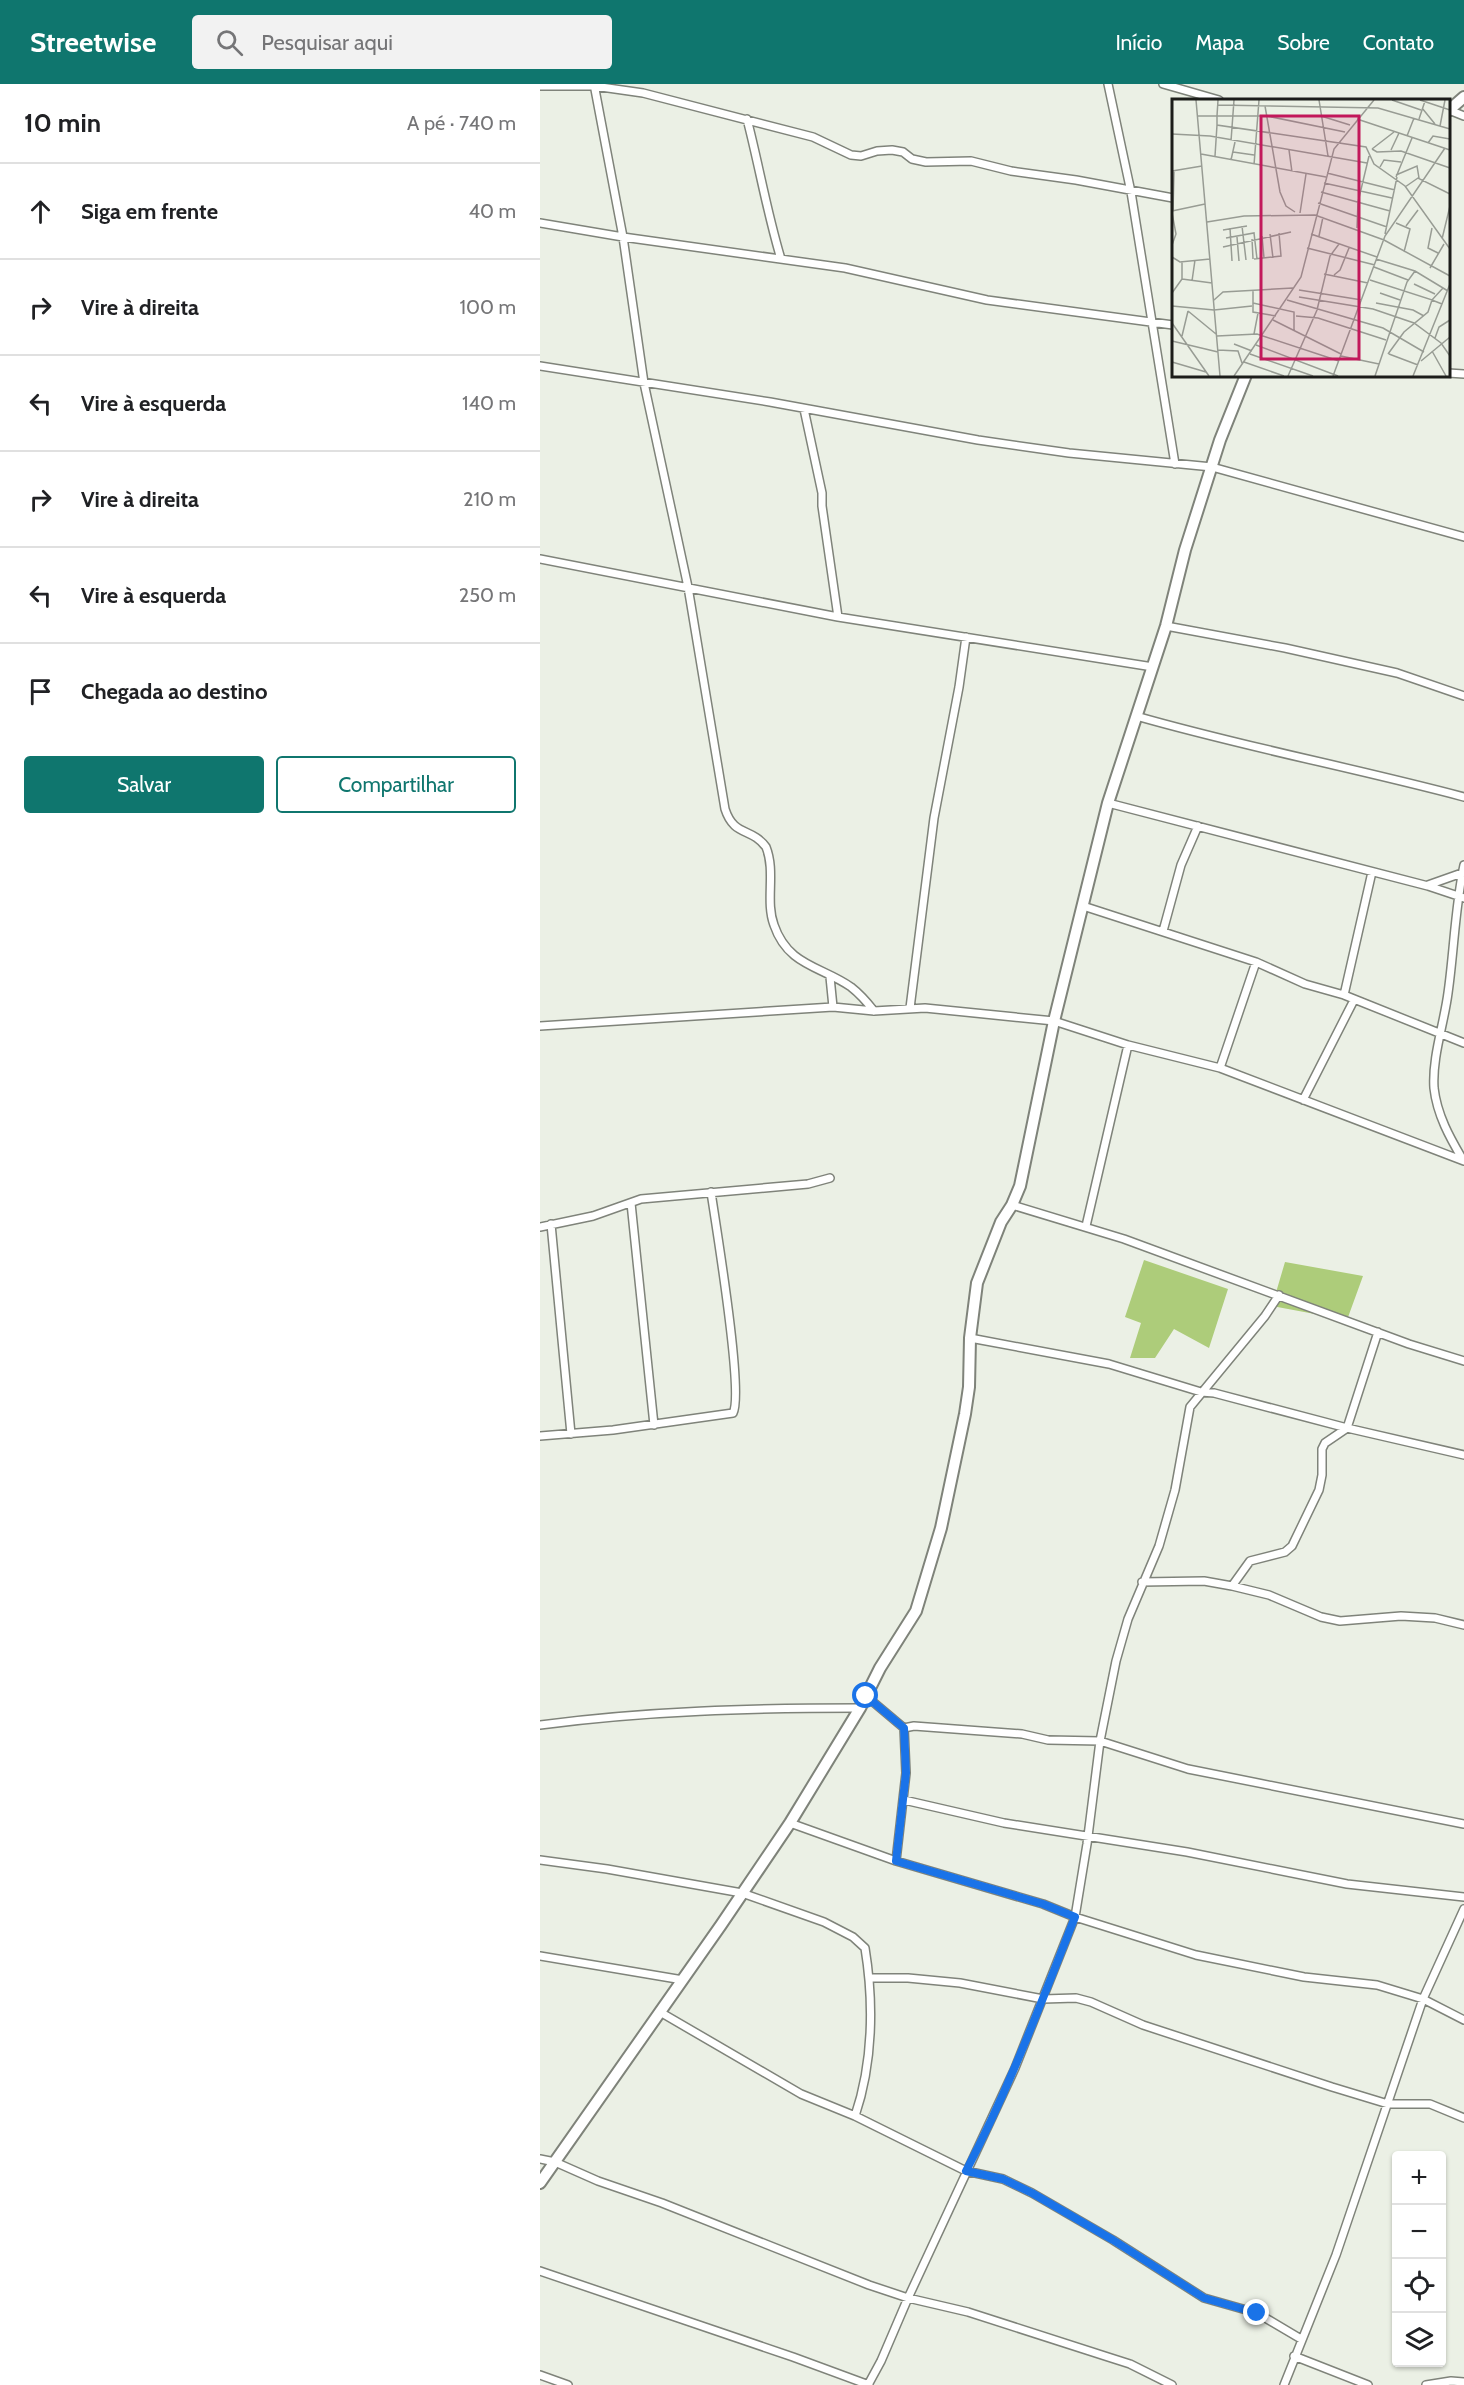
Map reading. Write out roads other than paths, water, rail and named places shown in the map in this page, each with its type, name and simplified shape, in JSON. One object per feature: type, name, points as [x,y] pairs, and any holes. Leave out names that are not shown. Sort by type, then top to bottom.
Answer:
[{"type":"street","points":[[1114,84],[1108,84],[1131,192],[1175,464]]},
{"type":"street","points":[[1163,84],[1216,99]]},
{"type":"street","points":[[540,86],[594,85],[643,93],[813,137],[851,155],[861,156],[877,150],[892,150],[903,152],[912,159],[926,162],[971,161],[1172,198]]},
{"type":"street","points":[[594,85],[623,237],[644,384],[688,587],[717,770],[728,819],[733,826],[751,835],[766,847],[770,867],[773,925],[781,940],[794,956],[850,986],[863,996],[873,1011]]},
{"type":"street","points":[[1449,109],[1464,97]]},
{"type":"street","points":[[1449,110],[1464,116]]},
{"type":"street","points":[[747,119],[781,259]]},
{"type":"street","points":[[540,223],[845,268],[987,300],[1172,325]]},
{"type":"street","points":[[540,366],[978,440],[1212,467],[1464,537]]},
{"type":"street","points":[[1449,373],[1464,374]]},
{"type":"street","points":[[540,2183],[790,1823],[860,1708],[919,1604],[941,1528],[965,1414],[969,1387],[970,1338],[978,1282],[1001,1222],[1012,1205],[1022,1176],[1054,1021],[1108,803],[1166,626],[1185,550],[1212,467],[1246,376]]},
{"type":"street","points":[[804,409],[822,493],[838,617]]},
{"type":"street","points":[[540,559],[838,617],[1153,667]]},
{"type":"street","points":[[1166,626],[1285,648],[1397,673],[1464,696]]},
{"type":"street","points":[[910,1008],[934,818],[959,687],[966,637]]},
{"type":"street","points":[[1136,716],[1288,755],[1407,781],[1464,797]]},
{"type":"street","points":[[1108,803],[1428,886],[1461,897]]},
{"type":"street","points":[[1163,931],[1181,865],[1198,826]]},
{"type":"street","points":[[1428,886],[1463,869],[1442,1033],[1434,1065],[1434,1089],[1446,1131],[1463,1160]]},
{"type":"street","points":[[1344,995],[1372,872]]},
{"type":"street","points":[[1083,906],[1163,931],[1202,947],[1256,962],[1305,984],[1344,995],[1464,1042]]},
{"type":"street","points":[[1220,1068],[1256,962]]},
{"type":"street","points":[[830,977],[833,1007]]},
{"type":"street","points":[[1304,1100],[1354,1000]]},
{"type":"street","points":[[540,1026],[833,1007],[873,1011],[910,1008],[1054,1021],[1128,1045],[1220,1068],[1463,1160]]},
{"type":"street","points":[[1086,1226],[1128,1045]]},
{"type":"street","points":[[540,1227],[593,1216],[641,1199],[808,1184],[830,1179]]},
{"type":"street","points":[[540,1437],[730,1416],[736,1410],[733,1350],[711,1192]]},
{"type":"street","points":[[631,1203],[654,1425]]},
{"type":"street","points":[[1012,1205],[1086,1226],[1464,1361]]},
{"type":"street","points":[[551,1224],[572,1434]]},
{"type":"street","points":[[540,2271],[793,2357],[868,2385],[899,2322],[966,2171],[1011,2079],[1075,1917],[1101,1741],[1116,1661],[1128,1619],[1159,1546],[1175,1490],[1190,1407],[1265,1316],[1279,1295]]},
{"type":"street","points":[[1232,1586],[1250,1561],[1285,1552],[1292,1546],[1319,1490],[1322,1475],[1322,1449],[1325,1443],[1347,1428],[1378,1332]]},
{"type":"street","points":[[970,1338],[1109,1364],[1202,1392],[1265,1405],[1347,1428],[1464,1455]]},
{"type":"street","points":[[1142,1582],[1204,1581],[1232,1586],[1269,1595],[1322,1617],[1340,1621],[1401,1616],[1435,1618],[1464,1625]]},
{"type":"street","points":[[866,1696],[904,1728],[906,1773],[896,1861]]},
{"type":"street","points":[[540,1725],[599,1717],[767,1708],[860,1708]]},
{"type":"street","points":[[904,1728],[914,1726],[998,1732],[1048,1740],[1101,1741],[1188,1769],[1464,1824]]},
{"type":"street","points":[[904,1800],[1004,1823],[1187,1852],[1347,1884],[1464,1896]]},
{"type":"street","points":[[790,1823],[896,1861],[1043,1904],[1075,1917],[1196,1955],[1304,1977],[1377,1985],[1423,1999],[1464,2020]]},
{"type":"street","points":[[540,1860],[607,1869],[742,1893],[824,1922],[853,1937],[865,1948],[869,1978],[866,2081],[855,2116]]},
{"type":"street","points":[[1284,2385],[1336,2255],[1423,1999],[1464,1909]]},
{"type":"street","points":[[540,1956],[683,1980]]},
{"type":"street","points":[[869,1978],[908,1978],[960,1983],[1043,1999],[1076,1998],[1091,2002],[1143,2025],[1388,2104],[1430,2104],[1464,2118]]},
{"type":"street","points":[[660,2012],[801,2094],[855,2116],[966,2171],[1003,2179],[1032,2193],[1113,2240],[1204,2298],[1257,2313],[1301,2339]]},
{"type":"street","points":[[540,2159],[555,2162],[598,2181],[692,2215],[800,2259],[908,2298],[968,2312],[1130,2364],[1172,2385]]},
{"type":"street","points":[[1294,2356],[1368,2385]]},
{"type":"street","points":[[540,2375],[568,2385]]},
{"type":"street","points":[[1426,2385],[1451,2381],[1464,2382]]}]
